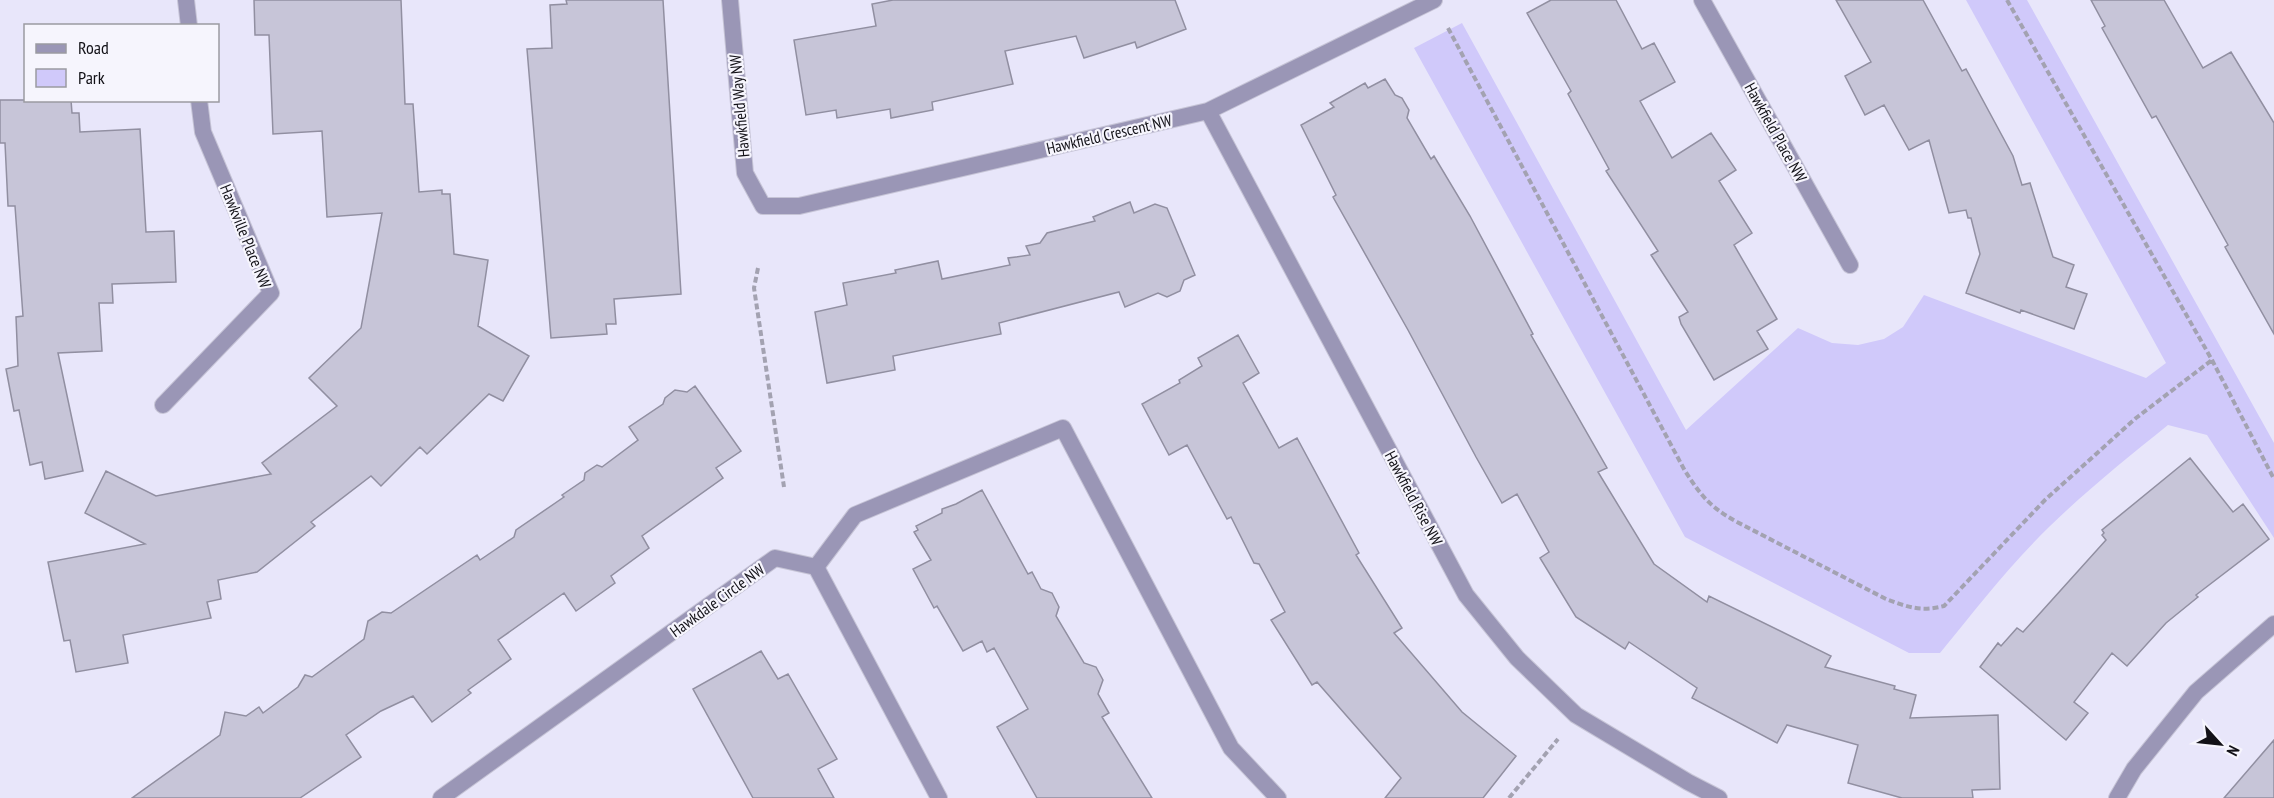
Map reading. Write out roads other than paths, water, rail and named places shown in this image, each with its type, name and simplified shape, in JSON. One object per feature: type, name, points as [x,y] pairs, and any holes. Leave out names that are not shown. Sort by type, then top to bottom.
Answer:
[{"type":"street","points":[[186,0],[189,24]]},
{"type":"street","name":"Hawkfield Way NW","points":[[730,0],[745,173],[763,206]]},
{"type":"street","name":"Hawkfield Crescent NW","points":[[763,206],[799,206],[1208,111],[1434,0]]},
{"type":"street","name":"Hawkfield Place NW","points":[[1702,0],[1850,265]]},
{"type":"street","name":"Hawkville Place NW","points":[[163,405],[271,292],[203,132],[199,102]]},
{"type":"street","name":"Hawkfield Rise NW","points":[[1208,111],[1466,595],[1517,658],[1576,715],[1719,798]]},
{"type":"street","points":[[939,798],[816,567],[855,514],[1063,428],[1231,748],[1278,798]]},
{"type":"street","name":"Hawkdale Circle NW","points":[[441,798],[775,558],[816,567]]},
{"type":"street","points":[[2116,798],[2134,769],[2196,692],[2274,624]]}]
